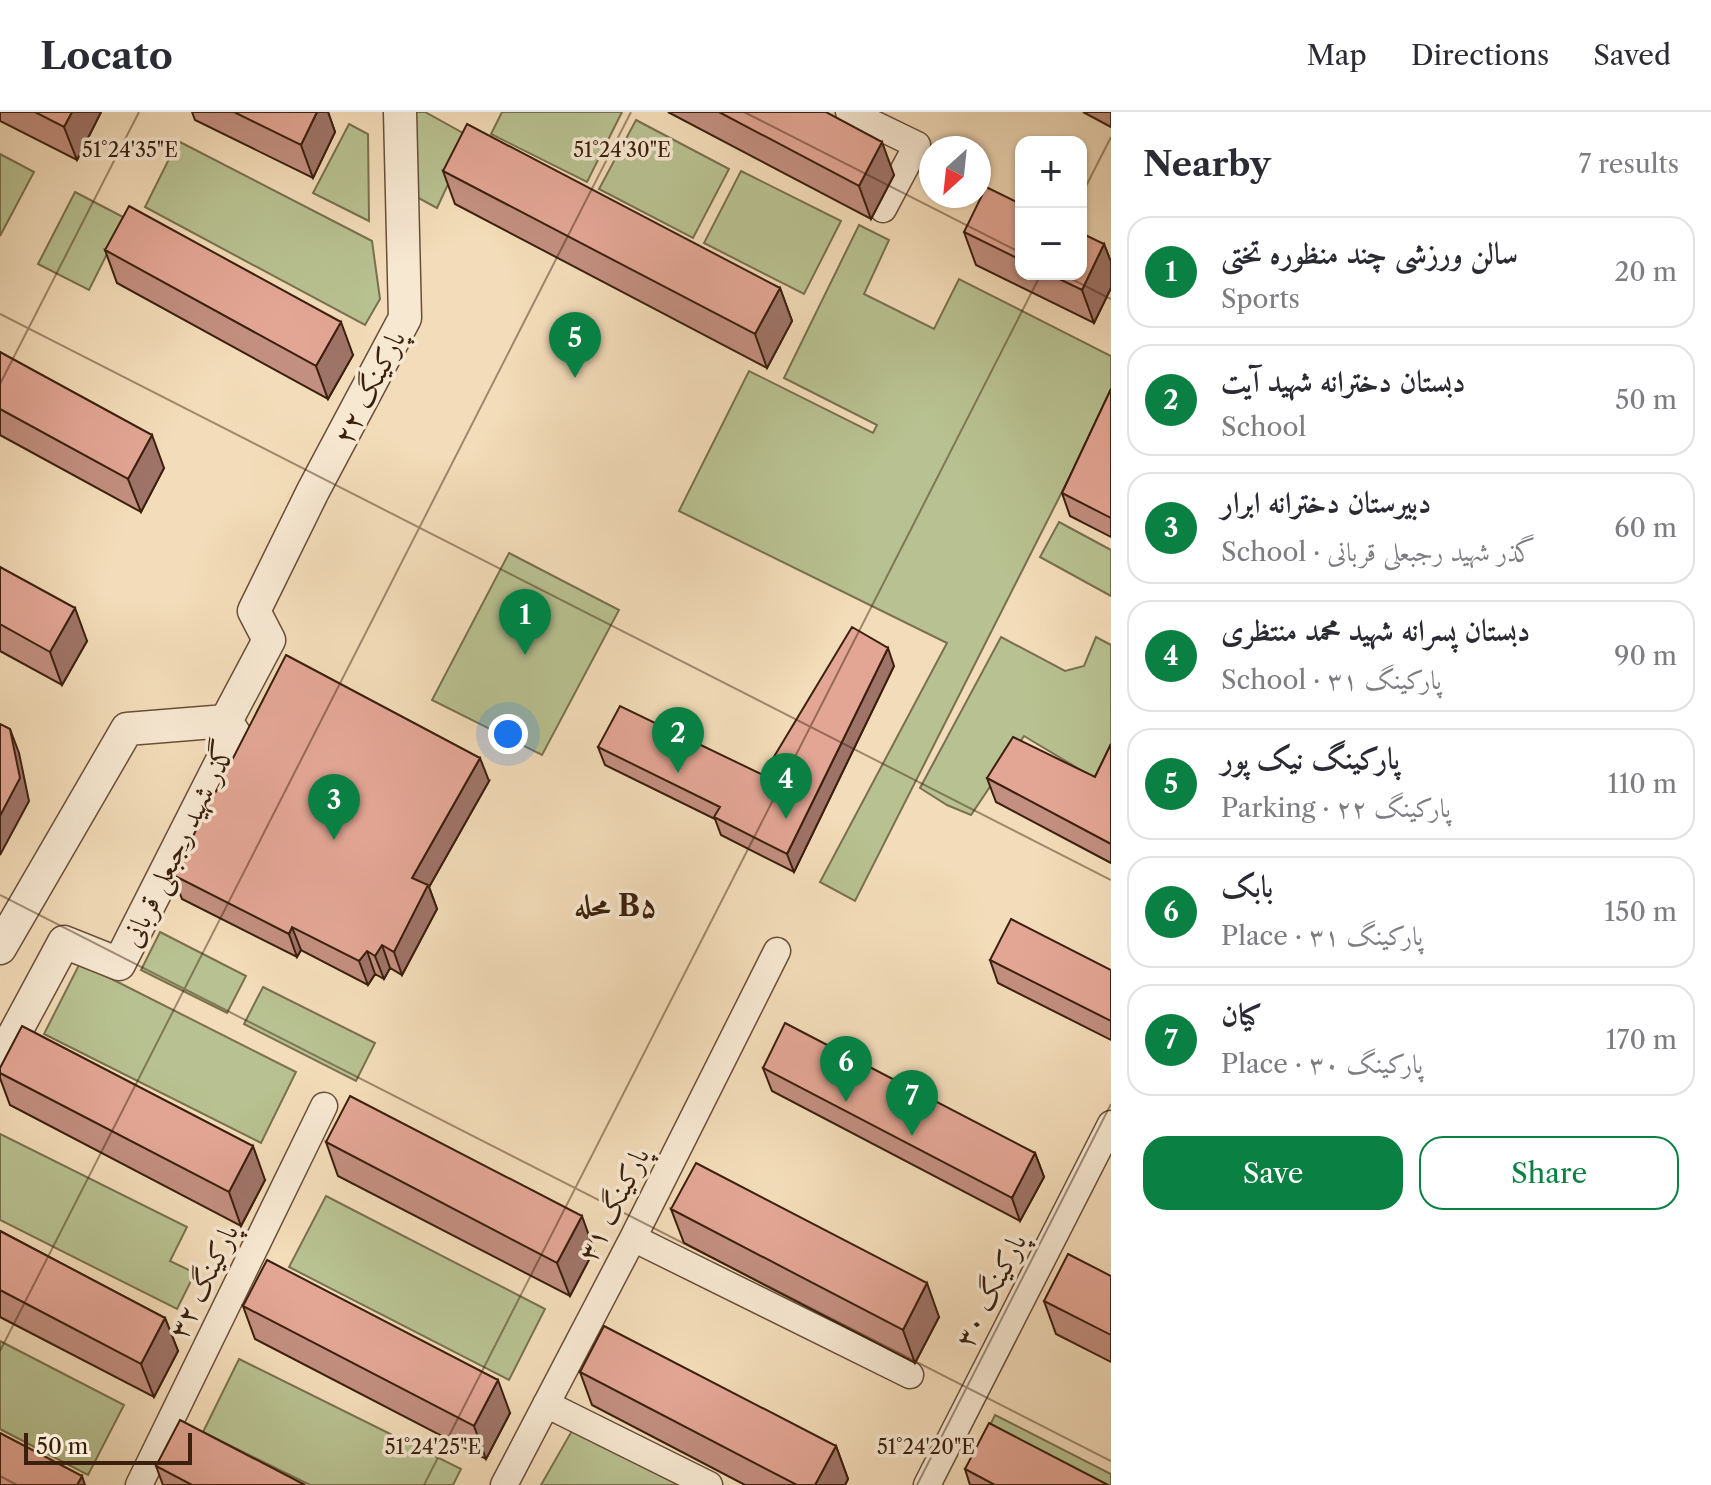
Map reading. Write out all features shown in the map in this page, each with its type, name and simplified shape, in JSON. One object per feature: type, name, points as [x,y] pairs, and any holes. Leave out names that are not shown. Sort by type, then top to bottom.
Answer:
[{"type":"street","name":"پارکینگ ۲۲","points":[[226,721],[269,640],[254,611],[313,491],[405,318],[400,112]]},
{"type":"street","points":[[849,112],[917,145],[883,209]]},
{"type":"street","points":[[0,948],[127,729],[226,721]]},
{"type":"street","name":"گذر شهید رجبعلی قربانی","points":[[0,1061],[64,942],[119,964],[235,735],[226,721]]},
{"type":"street","name":"پارکینگ ۳۱","points":[[504,1485],[633,1238],[777,951]]},
{"type":"street","name":"پارکینگ ۳۲","points":[[139,1485],[324,1106]]},
{"type":"street","name":"پارکینگ ۳۰","points":[[927,1485],[1111,1124]]},
{"type":"street","points":[[633,1238],[910,1375]]},
{"type":"street","points":[[546,1404],[709,1485]]},
{"type":"green space","points":[[409,112],[425,112],[470,137],[437,208],[411,194]]},
{"type":"green space","points":[[502,112],[622,112],[587,182],[491,134]]},
{"type":"green space","points":[[636,120],[729,169],[693,238],[599,189]]},
{"type":"green space","points":[[349,124],[368,134],[369,221],[313,193]]},
{"type":"green space","points":[[178,141],[372,241],[380,299],[365,325],[145,207]]},
{"type":"green space","points":[[0,154],[34,172],[0,236]]},
{"type":"green space","points":[[741,171],[841,221],[804,294],[704,243]]},
{"type":"green space","points":[[75,192],[125,218],[89,290],[38,264]]},
{"type":"green space","points":[[859,225],[889,240],[864,294],[934,329],[959,279],[1111,356],[1111,395],[855,901],[820,882],[947,643],[679,511],[749,371],[873,433],[877,425],[784,378]]},
{"type":"green space","points":[[1059,522],[1111,550],[1111,596],[1040,557]]},
{"type":"green space","points":[[509,553],[619,610],[542,755],[432,700]]},
{"type":"green space","points":[[1001,637],[1065,671],[1084,666],[1096,637],[1111,645],[1111,758],[1099,781],[1024,736],[971,815],[920,788]]},
{"type":"green space","points":[[160,932],[246,976],[227,1013],[141,970]]},
{"type":"green space","points":[[80,963],[296,1072],[261,1143],[44,1034]]},
{"type":"green space","points":[[263,987],[375,1043],[356,1081],[244,1024]]},
{"type":"green space","points":[[0,1134],[187,1227],[170,1261],[195,1273],[177,1309],[0,1220]]},
{"type":"green space","points":[[326,1196],[545,1309],[509,1380],[289,1267]]},
{"type":"green space","points":[[0,1341],[124,1405],[88,1475],[0,1429]]},
{"type":"green space","points":[[239,1359],[461,1469],[453,1485],[310,1485],[203,1432]]},
{"type":"green space","points":[[995,1415],[1111,1474],[1111,1485],[1069,1485],[982,1441]]},
{"type":"green space","points":[[573,1429],[684,1485],[541,1485]]},
{"type":"building","points":[[35,112],[72,112],[64,127]]},
{"type":"building","points":[[234,112],[317,112],[301,145]]},
{"type":"building","points":[[719,112],[826,112],[882,142],[859,186]]},
{"type":"building","points":[[467,124],[780,288],[755,334],[443,171]]},
{"type":"building","points":[[991,189],[1015,201],[1015,257],[964,232],[976,208],[991,208]]},
{"type":"building","points":[[129,206],[341,322],[316,366],[105,250]]},
{"type":"building","points":[[1087,236],[1104,244],[1087,280]]},
{"type":"building","points":[[1061,280],[1087,280],[1082,290]]},
{"type":"building","points":[[0,352],[152,435],[128,479],[0,409]]},
{"type":"building","points":[[1111,389],[1111,518],[1062,493]]},
{"type":"building","points":[[0,567],[75,608],[50,652],[0,624]]},
{"type":"building","points":[[852,627],[888,648],[787,854],[714,817],[720,807],[598,747],[620,706],[763,775]]},
{"type":"building","points":[[286,655],[480,758],[412,878],[428,885],[394,952],[382,945],[375,956],[367,951],[359,961],[292,927],[289,934],[173,875]]},
{"type":"building","points":[[0,724],[10,729],[20,778],[0,816]]},
{"type":"building","points":[[1013,737],[1095,777],[1111,744],[1111,844],[987,778]]},
{"type":"building","points":[[1011,919],[1111,970],[1111,1021],[990,960]]},
{"type":"building","points":[[785,1023],[1035,1153],[1012,1198],[763,1068]]},
{"type":"building","points":[[22,1026],[253,1146],[229,1192],[0,1073]]},
{"type":"building","points":[[350,1096],[582,1216],[557,1263],[326,1142]]},
{"type":"building","points":[[696,1163],[927,1283],[903,1330],[671,1209]]},
{"type":"building","points":[[0,1231],[165,1318],[141,1364],[0,1290]]},
{"type":"building","points":[[1068,1254],[1111,1276],[1111,1335],[1044,1301]]},
{"type":"building","points":[[267,1260],[498,1380],[474,1426],[243,1306]]},
{"type":"building","points":[[604,1326],[836,1446],[815,1485],[797,1485],[580,1372]]},
{"type":"building","points":[[180,1420],[305,1485],[192,1485],[156,1466]]},
{"type":"building","points":[[989,1423],[1108,1485],[995,1485],[965,1469]]},
{"type":"building","points":[[0,1433],[82,1476],[77,1485],[0,1485]]},
{"type":"place","name":"پارکینگ نیک پور","points":[[575,378]]},
{"type":"place","name":"سالن ورزشی چند منظوره تختی","points":[[525,655]]},
{"type":"place","name":"دبستان دخترانه شهید آیت","points":[[678,773]]},
{"type":"place","name":"دبستان پسرانه شهید محمد منتظری","points":[[786,819]]},
{"type":"place","name":"دبیرستان دخترانه ابرار","points":[[334,840]]},
{"type":"place","name":"بابک","points":[[846,1102]]},
{"type":"place","name":"کیان","points":[[912,1136]]},
{"type":"district","name":"محله B۵","points":[[616,906]]}]
